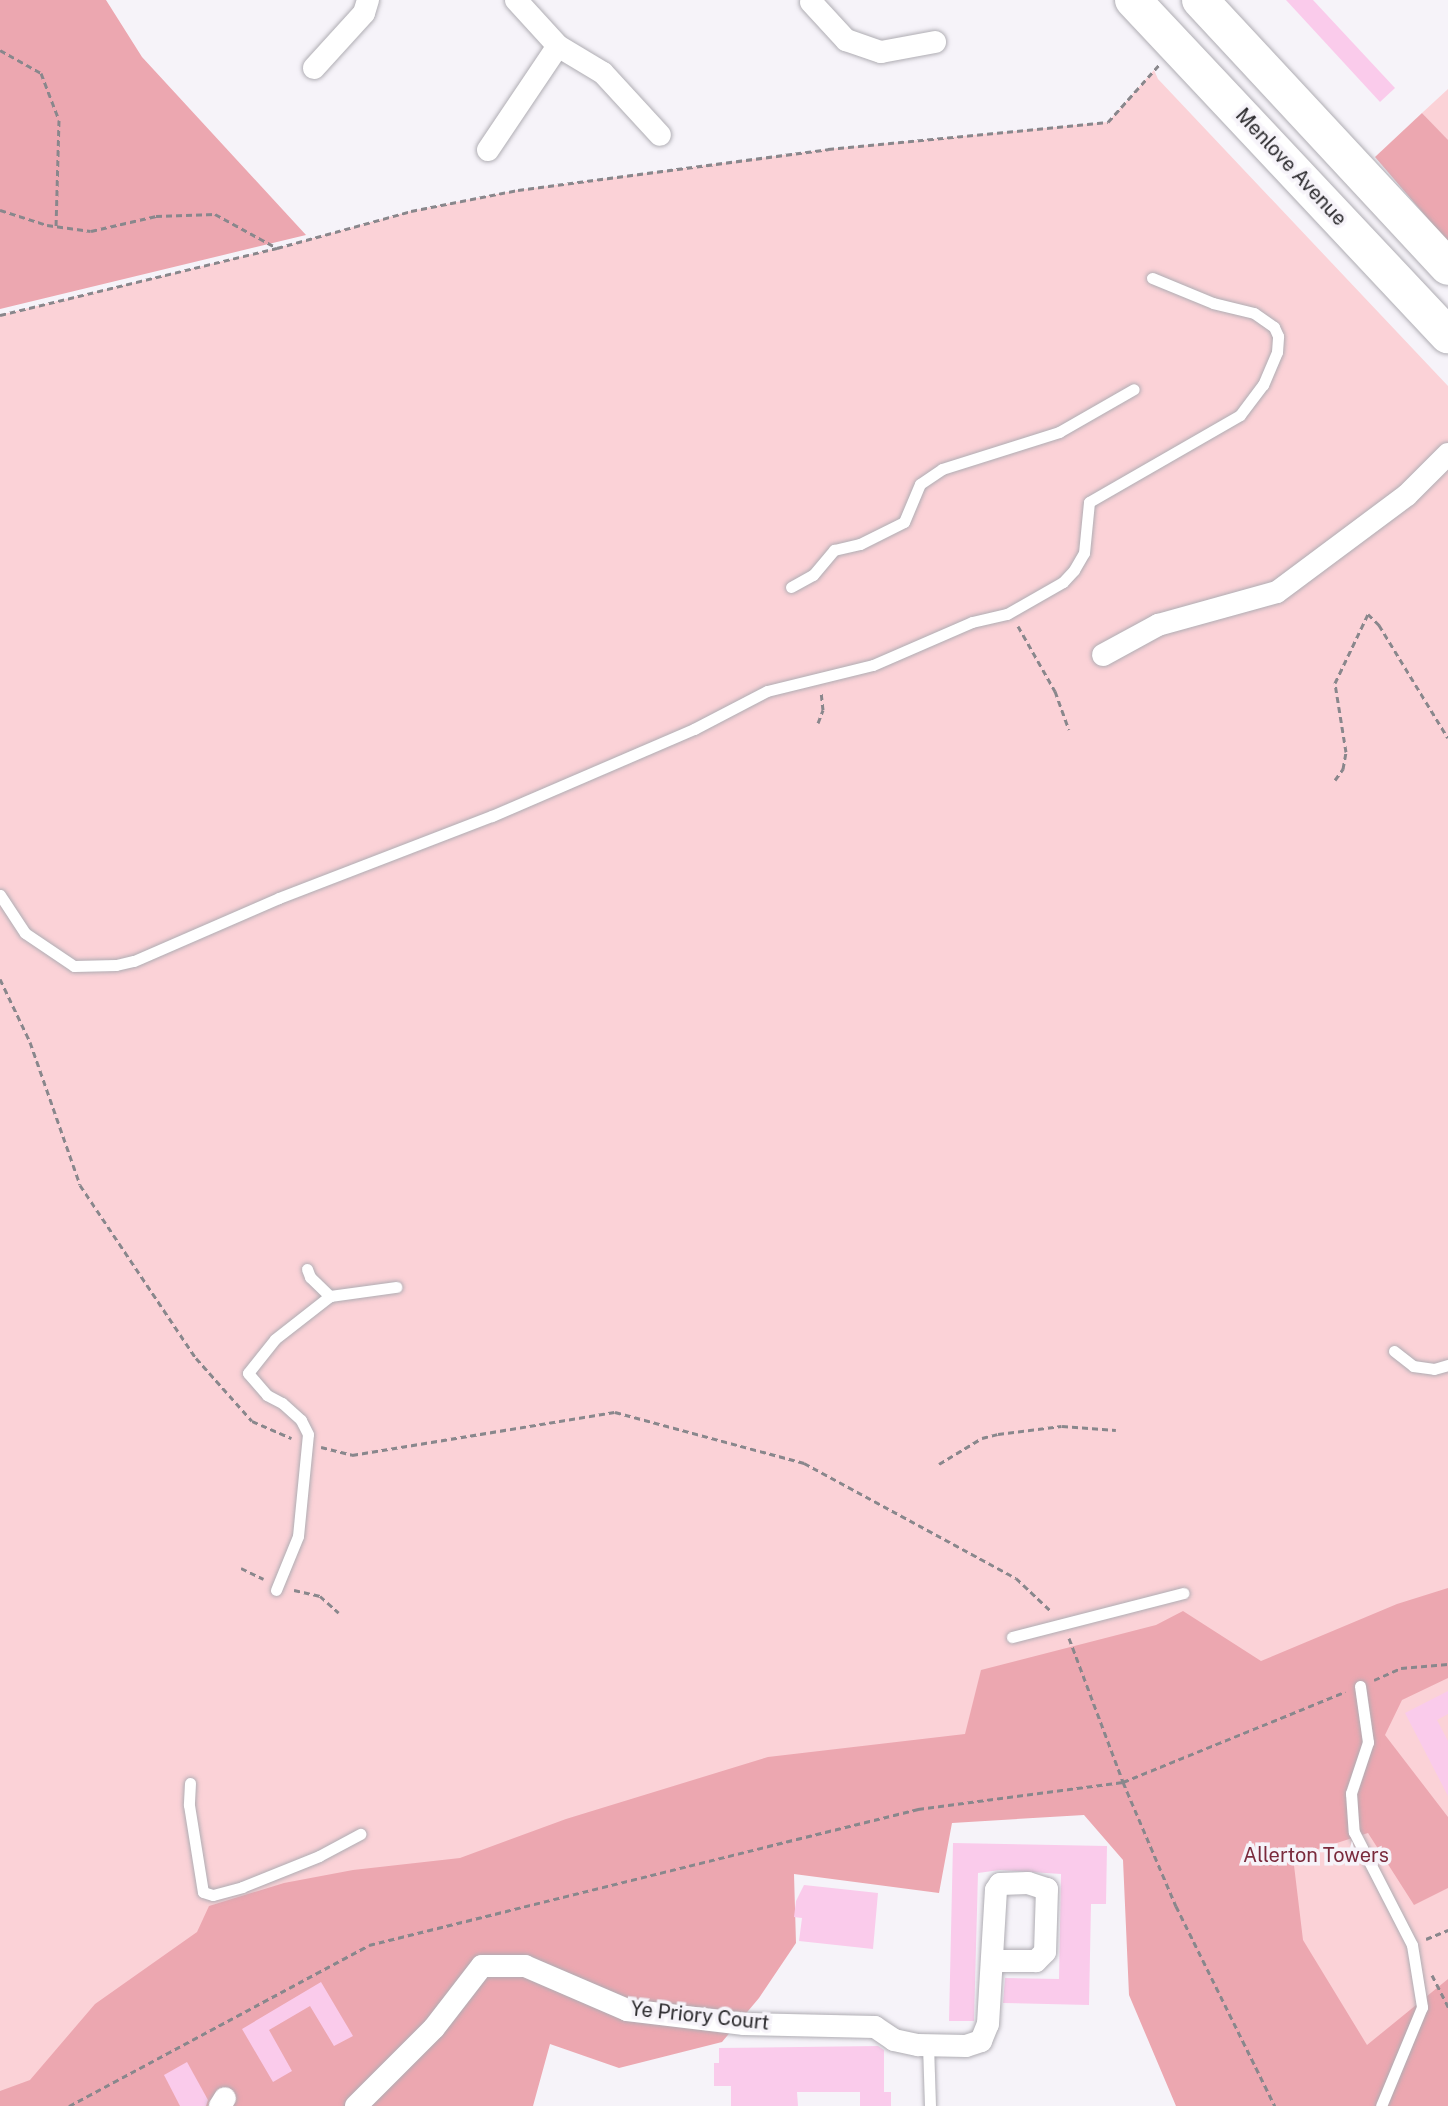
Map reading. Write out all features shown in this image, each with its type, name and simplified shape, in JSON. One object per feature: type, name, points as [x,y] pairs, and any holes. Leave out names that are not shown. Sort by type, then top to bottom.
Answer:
[{"type":"highway","name":"Menlove Avenue","points":[[1133,0],[1448,335]]},
{"type":"highway","points":[[1200,0],[1448,267]]},
{"type":"street","points":[[314,68],[364,13],[368,0]]},
{"type":"street","points":[[516,0],[558,46],[603,73],[660,135]]},
{"type":"street","points":[[811,1],[846,40],[881,52],[935,42]]},
{"type":"street","points":[[488,150],[558,46]]},
{"type":"street","points":[[1103,655],[1158,625],[1277,592],[1407,495],[1448,454]]},
{"type":"street","points":[[928,2045],[966,2046],[981,2041],[988,2024],[992,1961]]},
{"type":"street","name":"Ye Priory Court","points":[[356,2106],[434,2028],[482,1966],[525,1966],[627,2010],[744,2024],[875,2027],[894,2040],[928,2045]]},
{"type":"lane","points":[[0,895],[25,933],[66,962],[96,967],[134,961],[279,898],[492,816],[694,729],[747,699],[873,665],[963,625],[997,619],[1012,611],[1063,582],[1074,570],[1084,553],[1089,502],[1240,415],[1263,385],[1277,352],[1278,336],[1274,327],[1254,313],[1213,303],[1152,278]]},
{"type":"lane","points":[[791,587],[813,575],[834,550],[860,544],[904,522],[920,484],[942,469],[1059,432],[1134,389]]},
{"type":"lane","points":[[307,1269],[310,1277],[330,1296]]},
{"type":"lane","points":[[276,1590],[298,1536],[308,1434],[301,1420],[282,1403],[267,1395],[248,1373],[275,1339],[330,1296],[396,1287]]},
{"type":"lane","points":[[1394,1351],[1413,1366],[1434,1369],[1448,1365]]},
{"type":"lane","points":[[1012,1637],[1183,1593]]},
{"type":"lane","points":[[1360,1686],[1368,1742],[1351,1793],[1354,1832],[1412,1945],[1422,2007],[1381,2106]]},
{"type":"lane","points":[[190,1783],[190,1813],[203,1892],[227,1893],[319,1856],[360,1834]]},
{"type":"lane","points":[[928,2045],[930,2106]]},
{"type":"path","points":[[0,50],[41,73],[59,120],[56,227]]},
{"type":"path","points":[[0,315],[277,248],[411,211],[518,190],[828,149],[1108,122],[1162,61]]},
{"type":"path","points":[[0,210],[56,227],[91,231],[156,216],[215,214],[277,248]]},
{"type":"path","points":[[1012,611],[1055,691],[1069,730]]},
{"type":"path","points":[[1335,780],[1343,769],[1346,752],[1335,683],[1368,614],[1379,625],[1448,738]]},
{"type":"path","points":[[818,723],[823,710],[820,680]]},
{"type":"path","points":[[0,979],[30,1042],[80,1185],[196,1358],[252,1421],[308,1444],[352,1455],[615,1412],[804,1463],[1016,1578],[1064,1624],[1123,1782],[1176,1906],[1275,2106]]},
{"type":"path","points":[[939,1464],[982,1438],[998,1434],[1062,1426],[1116,1430]]},
{"type":"path","points":[[69,2106],[369,1945],[918,1809],[1123,1782],[1401,1668],[1448,1664]]},
{"type":"path","points":[[1412,1945],[1448,1930]]},
{"type":"green space","points":[[1154,70],[1158,79],[1448,386],[1448,1664],[918,1809],[0,2106],[0,315],[277,248],[411,211],[518,190],[828,149],[1108,122]]},
{"type":"green space","points":[[1448,89],[1448,141],[1422,113]]},
{"type":"green space","name":"Allerton Towers","points":[[1448,1665],[1448,2106],[1284,2106],[1144,1789]]},
{"type":"shaded area","points":[[0,0],[106,0],[142,57],[306,235],[0,309]]},
{"type":"shaded area","points":[[1422,113],[1448,140],[1448,242],[1375,157]]},
{"type":"shaded area","points":[[1448,1588],[1448,1678],[1402,1700],[1385,1735],[1448,1817],[1448,1888],[1414,1905],[1368,1833],[1293,1857],[1303,1940],[1367,2045],[1448,1979],[1448,2106],[1176,2106],[1129,1995],[1123,1860],[1084,1815],[952,1823],[939,1893],[794,1874],[796,1943],[759,1998],[722,2042],[619,2068],[550,2044],[533,2106],[0,2106],[0,2091],[30,2080],[95,2004],[197,1932],[209,1906],[284,1883],[353,1870],[460,1858],[566,1819],[768,1757],[965,1734],[981,1670],[1156,1625],[1183,1611],[1261,1661],[1397,1604]]},
{"type":"building","points":[[1286,0],[1313,0],[1395,88],[1380,102]]},
{"type":"building","points":[[1448,1691],[1448,1714],[1437,1720],[1448,1741],[1448,1796],[1405,1713]]},
{"type":"building","points":[[953,1843],[1107,1846],[1106,1904],[1091,1904],[1089,2005],[1003,2003],[1005,1978],[1059,1979],[1061,1874],[1000,1870],[978,1873],[974,2021],[949,2021]]},
{"type":"building","points":[[804,1885],[878,1893],[873,1949],[799,1941],[802,1918],[794,1917],[796,1901]]},
{"type":"building","points":[[321,1982],[353,2036],[334,2046],[310,2006],[269,2030],[292,2071],[273,2082],[242,2029]]},
{"type":"building","points":[[878,2046],[884,2050],[884,2092],[891,2092],[891,2106],[860,2106],[860,2092],[797,2092],[798,2106],[731,2106],[731,2086],[714,2086],[714,2063],[719,2063],[719,2048]]},
{"type":"building","points":[[187,2062],[208,2100],[206,2106],[180,2106],[164,2075]]}]
